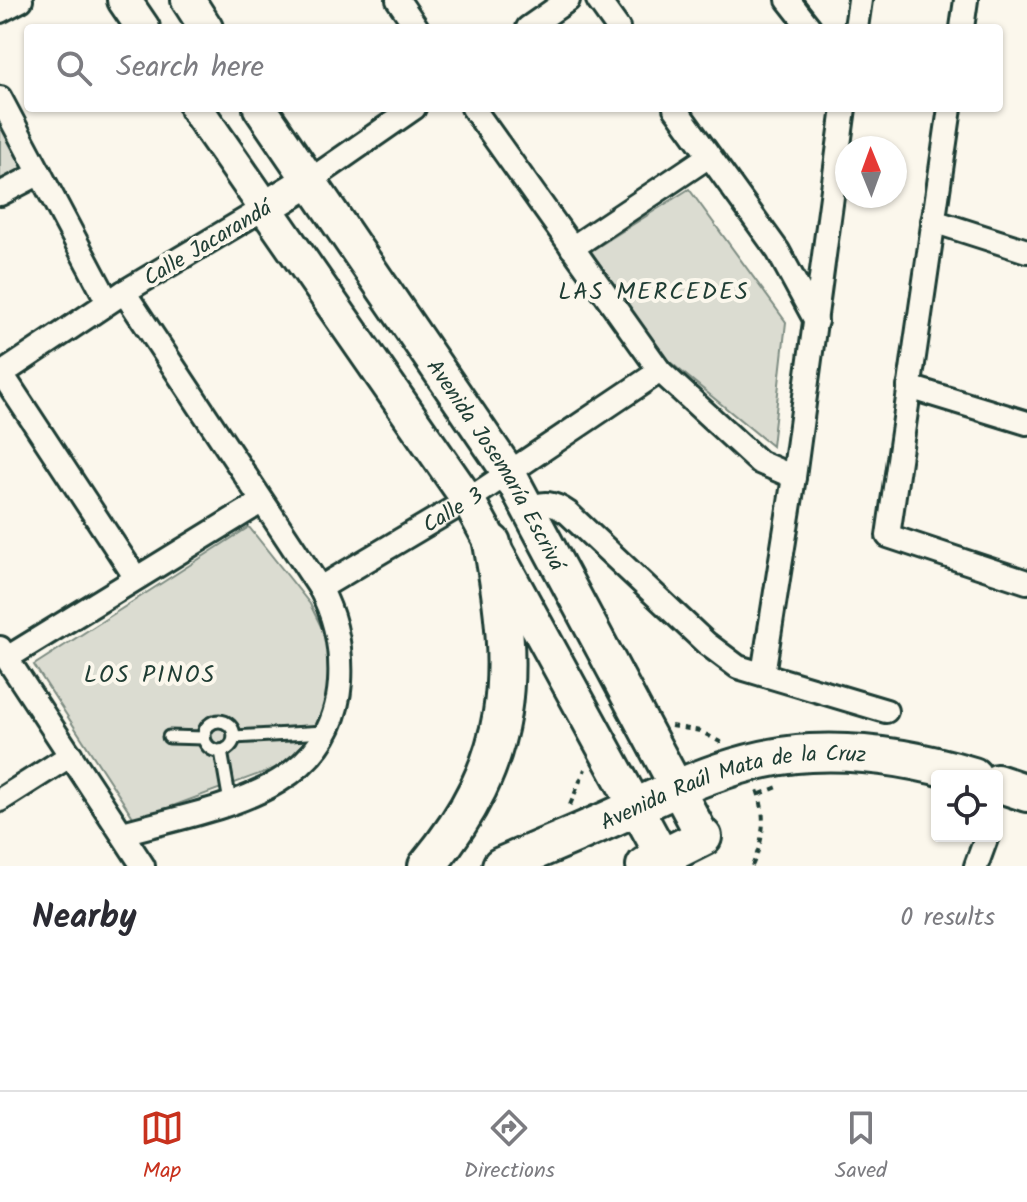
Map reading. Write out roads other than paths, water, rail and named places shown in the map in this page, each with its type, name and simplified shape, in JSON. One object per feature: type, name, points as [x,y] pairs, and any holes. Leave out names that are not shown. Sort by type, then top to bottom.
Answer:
[{"type":"main road","points":[[124,0],[140,24]]},
{"type":"main road","points":[[188,0],[203,24]]},
{"type":"main road","name":"Avenida Josemaría Escrivá","points":[[199,112],[263,209],[468,500],[636,807],[659,863]]},
{"type":"main road","name":"Avenida Josemaría Escrivá","points":[[263,112],[509,473],[703,837]]},
{"type":"main road","name":"Calle Jacarandá","points":[[263,209],[309,181]]},
{"type":"main road","points":[[427,866],[464,818],[495,753],[506,671],[503,604],[492,543]]},
{"type":"main road","name":"Avenida Raúl Mata de la Cruz","points":[[501,866],[636,807],[675,786],[744,765],[807,753],[857,752],[954,770]]},
{"type":"main road","points":[[1003,785],[1027,793]]},
{"type":"main road","name":"Avenida Raúl Mata de la Cruz","points":[[659,863],[703,837]]},
{"type":"street","points":[[0,11],[21,0]]},
{"type":"street","points":[[398,0],[414,24]]},
{"type":"street","points":[[534,24],[568,0]]},
{"type":"street","points":[[598,0],[615,24]]},
{"type":"street","points":[[788,0],[807,24]]},
{"type":"street","points":[[857,24],[860,0]]},
{"type":"street","points":[[963,24],[966,0]]},
{"type":"street","points":[[0,98],[40,173],[116,297],[320,588],[335,617],[341,667],[338,705],[328,732],[309,759],[285,779],[230,802],[123,833]]},
{"type":"street","name":"Calle Jacarandá","points":[[309,181],[408,112]]},
{"type":"street","points":[[476,112],[660,371],[759,462],[794,477]]},
{"type":"street","points":[[678,112],[778,251],[816,321]]},
{"type":"street","points":[[763,674],[794,477],[843,112]]},
{"type":"street","points":[[949,112],[888,536],[1027,582]]},
{"type":"street","points":[[572,248],[709,156]]},
{"type":"street","points":[[0,194],[40,173]]},
{"type":"street","name":"Calle Jacarandá","points":[[1,374],[116,297],[263,209]]},
{"type":"street","points":[[933,221],[1027,251]]},
{"type":"street","name":"Calle 3","points":[[320,588],[468,500],[660,371]]},
{"type":"street","points":[[1,374],[136,578]]},
{"type":"street","points":[[909,387],[1027,423]]},
{"type":"street","points":[[143,866],[4,653],[261,502]]},
{"type":"street","points":[[528,509],[544,503],[556,504],[706,643],[738,667],[886,711]]},
{"type":"street","points":[[0,800],[71,755]]},
{"type":"street","points":[[976,866],[985,842]]},
{"type":"lane","points":[[218,722],[231,728],[234,737],[229,746],[221,751],[212,749],[204,738],[209,725],[218,722]]},
{"type":"lane","points":[[234,737],[328,732]]},
{"type":"lane","points":[[169,737],[204,738]]},
{"type":"lane","points":[[221,751],[230,802]]},
{"type":"district","name":"LAS MERCEDES","points":[[654,291]]},
{"type":"district","name":"LOS PINOS","points":[[150,674]]}]
